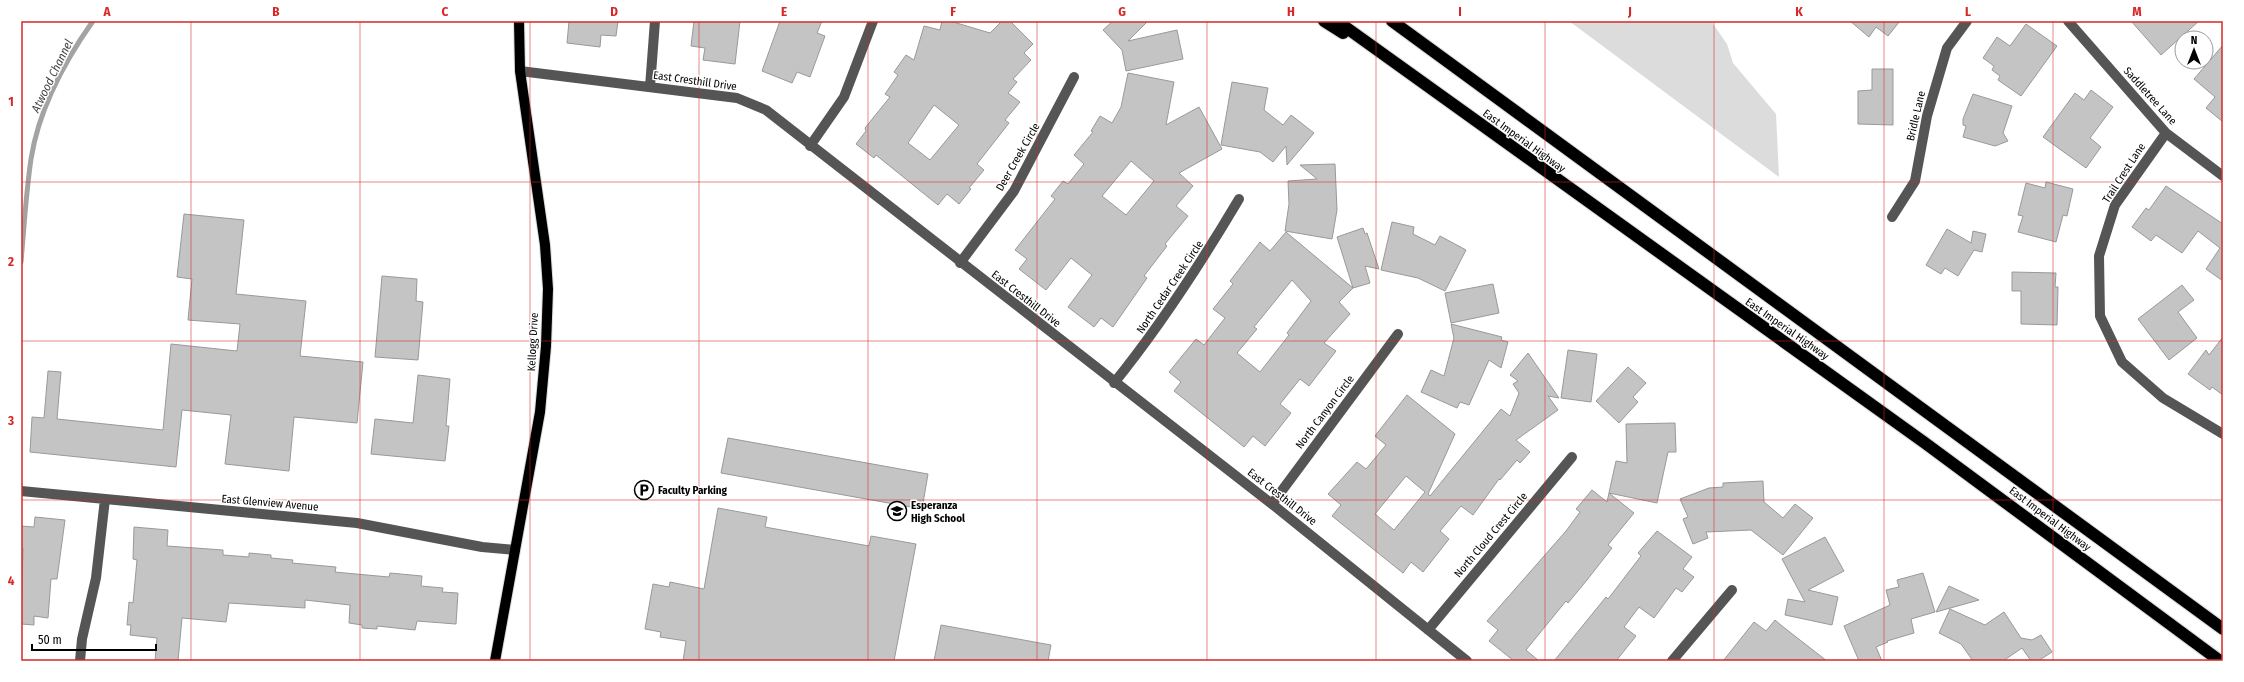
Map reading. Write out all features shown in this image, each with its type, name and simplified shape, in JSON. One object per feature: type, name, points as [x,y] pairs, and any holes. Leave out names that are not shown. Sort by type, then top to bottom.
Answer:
[{"type":"highway","points":[[1324,21],[1420,82]]},
{"type":"highway","name":"East Imperial Highway","points":[[1337,21],[1918,438],[2220,661]]},
{"type":"highway","name":"East Imperial Highway","points":[[1392,21],[2223,629]]},
{"type":"highway","points":[[1400,21],[1434,51]]},
{"type":"main road","name":"Kellogg Drive","points":[[495,661],[540,412],[546,346],[548,289],[545,245],[520,71],[519,21]]},
{"type":"street","points":[[650,87],[655,21]]},
{"type":"street","points":[[810,146],[844,97],[873,21]]},
{"type":"street","name":"Bridle Lane","points":[[1892,217],[1915,181],[1927,116],[1947,48],[1967,21]]},
{"type":"street","name":"Saddletree Lane","points":[[2068,21],[2166,133],[2223,176]]},
{"type":"street","name":"East Cresthill Drive","points":[[520,71],[737,98],[766,110],[1114,383],[1272,504],[1467,661]]},
{"type":"street","name":"Deer Creek Circle","points":[[960,263],[1014,191],[1074,77]]},
{"type":"street","name":"Trail Crest Lane","points":[[2166,133],[2115,205],[2099,256],[2100,316],[2122,362],[2163,398],[2223,434]]},
{"type":"street","name":"North Cedar Creek Circle","points":[[1114,383],[1144,346],[1203,260],[1239,199]]},
{"type":"street","name":"North Canyon Circle","points":[[1272,504],[1398,334]]},
{"type":"street","name":"North Cloud Crest Circle","points":[[1428,630],[1572,457]]},
{"type":"street","name":"East Glenview Avenue","points":[[21,491],[357,523],[482,547],[515,550]]},
{"type":"street","points":[[80,661],[82,639],[96,578],[105,500]]},
{"type":"street","points":[[1672,661],[1732,590]]},
{"type":"shaded area","points":[[1569,21],[1711,21],[1727,44],[1733,63],[1776,114],[1779,177]]},
{"type":"building","points":[[569,21],[618,21],[616,36],[601,35],[600,47],[567,43]]},
{"type":"building","points":[[694,21],[740,21],[735,64],[703,60],[705,48],[691,46]]},
{"type":"building","points":[[780,21],[822,21],[817,33],[825,36],[810,77],[797,72],[792,83],[762,71]]},
{"type":"building","points":[[942,21],[950,21],[990,33],[1002,21],[1010,21],[1033,44],[1024,53],[1031,60],[1013,79],[1017,82],[1008,93],[1020,102],[1005,120],[1009,123],[977,164],[984,170],[969,188],[971,189],[959,204],[947,194],[938,205],[876,155],[874,158],[856,144],[866,131],[865,128],[890,97],[885,94],[898,75],[894,72],[906,55],[914,60],[924,26],[940,30]],"holes":[[[934,105],[959,125],[930,160],[908,143]]]},
{"type":"building","points":[[1113,21],[1148,21],[1128,41],[1177,30],[1183,59],[1126,71],[1122,50],[1103,30]]},
{"type":"building","points":[[1850,21],[1900,21],[1888,36],[1876,27],[1869,37]]},
{"type":"building","points":[[2131,21],[2199,21],[2189,30],[2174,30],[2174,43],[2161,55]]},
{"type":"building","points":[[2026,24],[2057,46],[2021,96],[1998,80],[2000,76],[1992,70],[1994,66],[1983,58],[1997,37],[2010,46]]},
{"type":"building","points":[[2223,45],[2223,122],[2206,108],[2215,97],[2194,79],[2202,70],[2214,70],[2214,56]]},
{"type":"building","points":[[1872,69],[1893,69],[1893,125],[1858,124],[1858,91],[1872,90]]},
{"type":"building","points":[[1128,73],[1174,82],[1166,125],[1199,107],[1222,149],[1179,173],[1193,186],[1176,206],[1188,216],[1165,244],[1167,246],[1144,276],[1147,278],[1113,327],[1101,318],[1094,327],[1068,307],[1092,275],[1071,258],[1046,290],[1019,269],[1027,259],[1015,250],[1055,199],[1051,196],[1063,181],[1068,184],[1084,164],[1074,155],[1093,132],[1091,131],[1100,116],[1112,123],[1121,107]],"holes":[[[1131,161],[1154,181],[1126,215],[1102,196]]]},
{"type":"building","points":[[1232,82],[1268,88],[1264,110],[1283,125],[1291,115],[1314,133],[1287,165],[1286,146],[1273,162],[1260,152],[1221,145]]},
{"type":"building","points":[[2091,90],[2113,107],[2090,138],[2101,147],[2086,168],[2043,137],[2075,93],[2084,100]]},
{"type":"building","points":[[1973,94],[2012,106],[2003,133],[2008,141],[1995,146],[1963,137],[1966,126],[1963,125],[1963,119]]},
{"type":"building","points":[[1335,164],[1337,210],[1332,239],[1285,231],[1289,204],[1288,181],[1317,179],[1300,165]]},
{"type":"building","points":[[2046,182],[2073,189],[2067,216],[2063,215],[2056,242],[2018,232],[2023,216],[2018,215],[2026,183],[2045,188]]},
{"type":"building","points":[[2166,186],[2223,224],[2223,281],[2206,269],[2220,248],[2198,231],[2182,253],[2156,235],[2151,241],[2132,227],[2146,208],[2149,210]]},
{"type":"building","points":[[184,214],[244,220],[236,294],[306,301],[300,356],[363,362],[357,423],[294,417],[289,471],[225,464],[231,415],[182,410],[176,467],[30,452],[32,417],[44,418],[48,371],[61,372],[57,419],[163,430],[171,344],[237,351],[240,324],[188,320],[192,279],[177,277]]},
{"type":"building","points":[[1392,222],[1414,227],[1413,234],[1435,245],[1440,236],[1466,250],[1445,291],[1418,278],[1381,270]]},
{"type":"building","points":[[1363,228],[1365,234],[1367,233],[1379,269],[1365,266],[1370,283],[1353,288],[1337,237]]},
{"type":"building","points":[[1947,229],[1971,243],[1973,231],[1986,234],[1982,252],[1974,250],[1958,276],[1945,268],[1941,274],[1926,265]]},
{"type":"building","points":[[1286,232],[1353,288],[1339,302],[1350,314],[1324,343],[1336,351],[1309,386],[1300,379],[1280,404],[1291,413],[1265,446],[1253,436],[1244,447],[1174,391],[1181,382],[1169,372],[1196,339],[1204,345],[1225,318],[1213,309],[1233,284],[1230,281],[1260,242],[1270,251]],"holes":[[[1292,280],[1311,301],[1287,333],[1289,335],[1260,372],[1237,353],[1257,329],[1254,327]]]},
{"type":"building","points":[[2012,272],[2056,273],[2055,287],[2058,287],[2057,325],[2021,324],[2021,291],[2012,291]]},
{"type":"building","points":[[382,276],[417,279],[416,301],[423,302],[418,360],[375,357]]},
{"type":"building","points":[[1493,284],[1499,313],[1451,323],[1445,293]]},
{"type":"building","points":[[2182,285],[2194,300],[2178,312],[2197,338],[2169,360],[2138,319]]},
{"type":"building","points":[[1451,324],[1502,337],[1501,340],[1508,342],[1501,368],[1489,360],[1469,405],[1460,402],[1457,408],[1421,392],[1431,370],[1444,376],[1454,338]]},
{"type":"building","points":[[2223,337],[2223,395],[2212,387],[2210,390],[2188,374],[2206,350],[2209,355]]},
{"type":"building","points":[[1568,350],[1597,354],[1591,402],[1561,398]]},
{"type":"building","points":[[1528,353],[1559,398],[1548,396],[1558,410],[1516,440],[1530,452],[1520,463],[1517,460],[1500,480],[1499,479],[1473,515],[1461,506],[1440,531],[1449,539],[1423,572],[1411,562],[1403,573],[1332,516],[1341,505],[1328,494],[1357,462],[1366,469],[1386,445],[1375,436],[1407,395],[1455,434],[1428,494],[1430,496],[1501,409],[1510,416],[1519,393],[1513,384],[1518,381],[1510,375]],"holes":[[[1406,476],[1425,492],[1394,530],[1375,514]]]},
{"type":"building","points":[[1628,367],[1646,383],[1633,397],[1638,402],[1619,423],[1596,401]]},
{"type":"building","points":[[418,375],[450,379],[446,426],[449,426],[445,461],[371,454],[375,419],[413,423]]},
{"type":"building","points":[[1675,423],[1676,452],[1668,452],[1657,503],[1609,493],[1634,513],[1608,545],[1612,548],[1587,580],[1568,603],[1566,601],[1526,650],[1539,661],[1514,661],[1489,641],[1498,630],[1487,621],[1566,531],[1580,512],[1576,509],[1592,490],[1607,502],[1616,461],[1627,463],[1626,424]]},
{"type":"building","points":[[728,438],[928,474],[922,509],[721,473]]},
{"type":"building","points":[[1763,481],[1764,502],[1783,518],[1795,504],[1813,518],[1783,555],[1751,530],[1706,532],[1708,538],[1693,544],[1683,519],[1688,517],[1680,499],[1709,488],[1723,487],[1723,483]]},
{"type":"building","points":[[718,508],[767,517],[765,527],[869,546],[871,536],[916,544],[894,661],[683,661],[686,641],[660,637],[661,632],[645,629],[653,584],[669,587],[670,582],[704,589]]},
{"type":"building","points":[[35,517],[65,520],[57,579],[51,579],[48,618],[34,616],[34,625],[21,624],[23,548],[21,548],[21,526],[34,527]]},
{"type":"building","points":[[134,527],[168,530],[167,546],[223,550],[223,555],[249,557],[249,553],[271,555],[271,558],[293,560],[292,563],[336,567],[335,572],[389,577],[390,573],[422,576],[421,586],[443,588],[442,592],[458,593],[456,624],[417,621],[415,630],[377,626],[377,629],[362,628],[362,625],[349,623],[350,605],[305,600],[305,608],[229,603],[226,622],[182,618],[178,661],[155,661],[157,638],[130,635],[131,625],[127,625],[129,602],[133,603],[137,560],[133,559]]},
{"type":"building","points":[[1657,531],[1692,557],[1683,569],[1694,577],[1682,592],[1676,588],[1654,618],[1639,607],[1624,627],[1636,636],[1616,661],[1554,661],[1606,597],[1608,599],[1641,556],[1638,553]]},
{"type":"building","points":[[1825,537],[1844,571],[1808,590],[1838,597],[1832,625],[1785,615],[1788,599],[1805,602],[1782,559]]},
{"type":"building","points":[[1923,573],[1935,612],[1911,619],[1914,633],[1887,641],[1888,642],[1876,647],[1882,661],[1859,661],[1844,626],[1890,605],[1886,590],[1899,587],[1897,580]]},
{"type":"building","points":[[1949,586],[1979,600],[1936,612]]},
{"type":"building","points":[[1950,609],[1985,625],[2004,612],[2021,638],[2032,640],[2041,635],[2052,652],[2038,661],[2031,661],[2022,648],[2003,661],[1973,661],[1961,644],[1939,633]]},
{"type":"building","points":[[1775,620],[1827,661],[1723,661],[1754,622],[1766,631]]},
{"type":"building","points":[[941,625],[1051,645],[1048,661],[934,661]]},
{"type":"waterway","name":"Atwood Channel","points":[[21,262],[29,172],[40,122],[54,86],[72,53],[93,21]]},
{"type":"place","name":"Faculty Parking","points":[[644,490]]},
{"type":"place","name":"Esperanza High School","points":[[897,511]]}]
